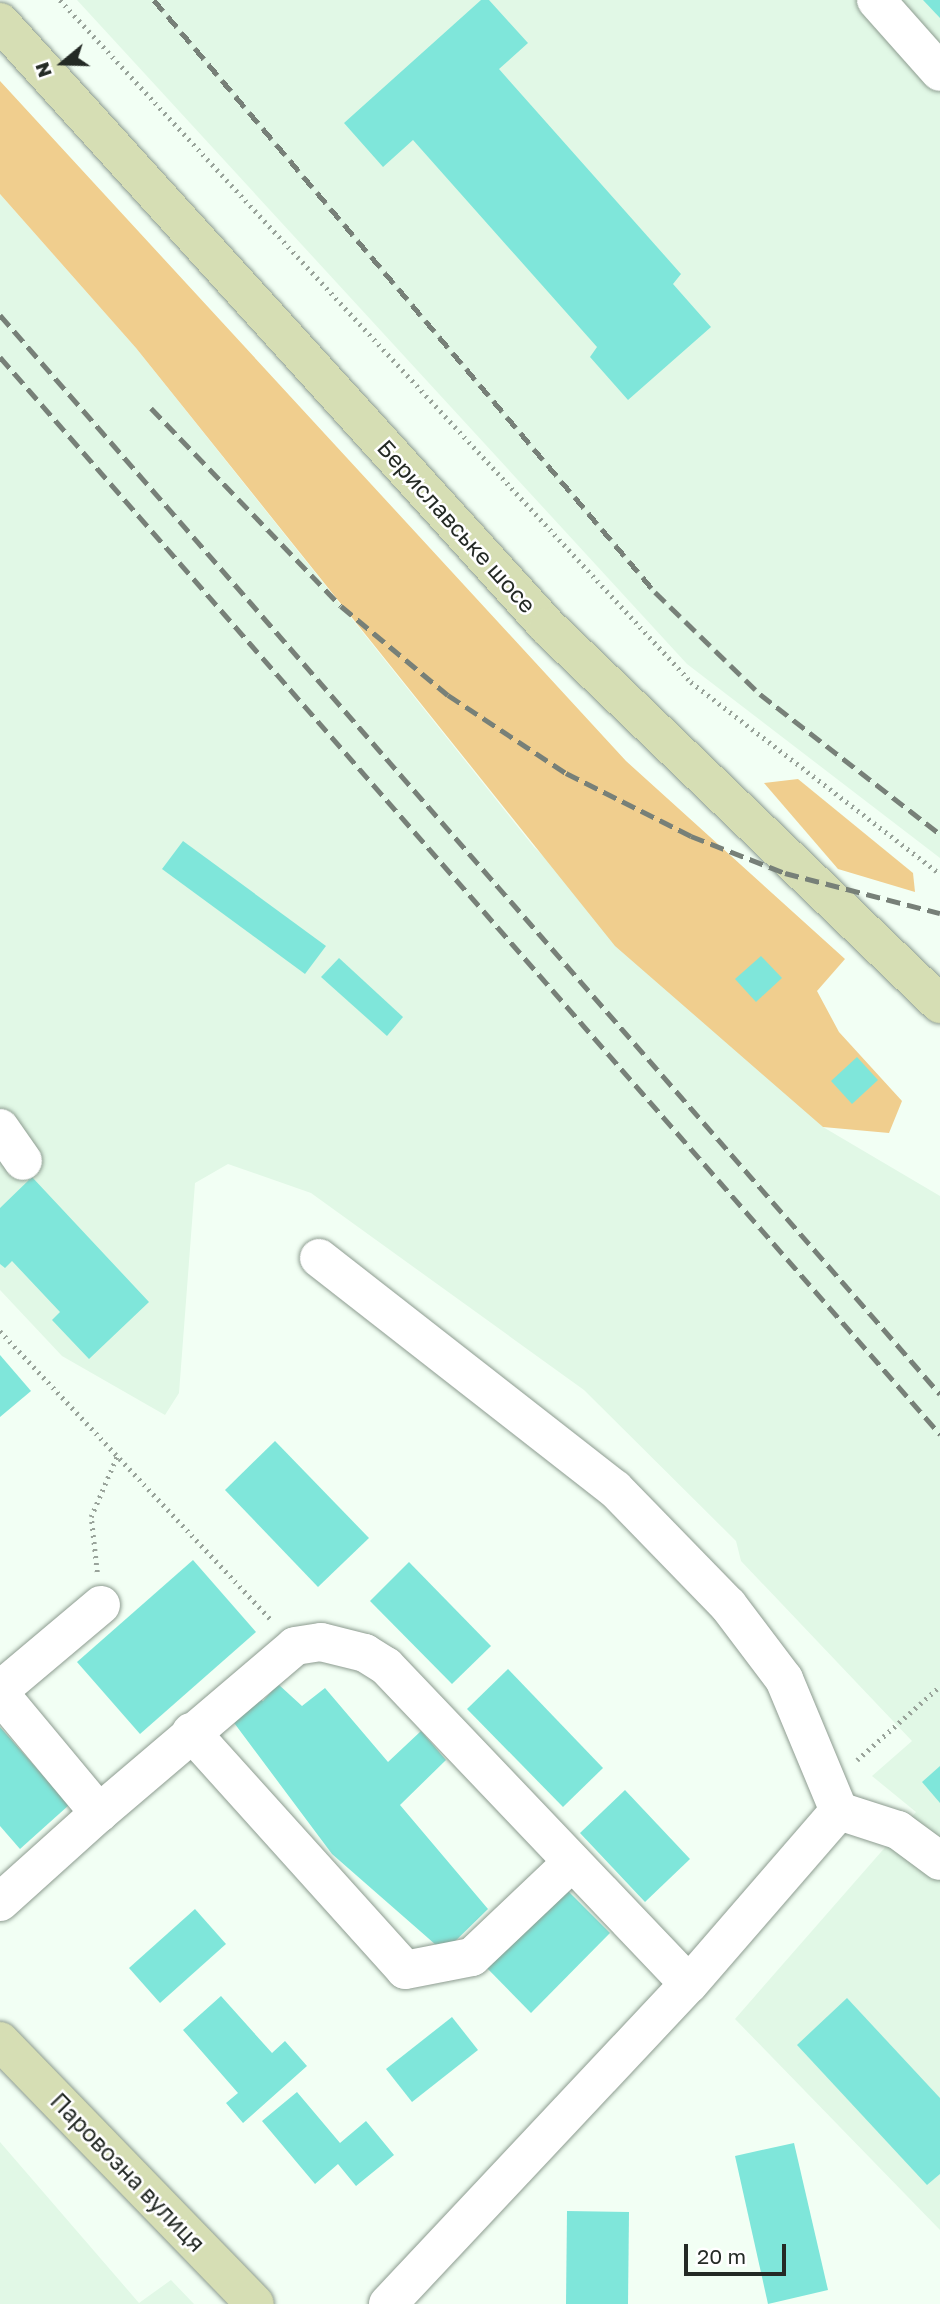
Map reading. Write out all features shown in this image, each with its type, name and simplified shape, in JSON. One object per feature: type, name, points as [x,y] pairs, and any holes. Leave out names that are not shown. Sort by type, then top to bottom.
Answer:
[{"type":"main road","name":"Бериславське шосе","points":[[0,22],[548,627],[940,1004]]},
{"type":"main road","name":"Паровозна вулиця","points":[[0,2041],[255,2304]]},
{"type":"street","points":[[876,0],[940,72]]},
{"type":"street","points":[[0,1128],[23,1161]]},
{"type":"street","points":[[319,1258],[615,1489],[728,1605],[784,1679],[839,1811],[898,1830],[940,1861]]},
{"type":"street","points":[[99,1814],[0,1692],[100,1605]]},
{"type":"street","points":[[0,1902],[191,1732],[295,1646],[342,1647],[386,1666],[689,1984]]},
{"type":"street","points":[[191,1732],[405,1970],[472,1957],[572,1862]]},
{"type":"street","points":[[388,2304],[689,1984],[839,1811]]},
{"type":"path","points":[[60,0],[691,682],[940,874]]},
{"type":"path","points":[[0,1331],[295,1646]]},
{"type":"path","points":[[100,1605],[91,1517],[117,1456]]},
{"type":"path","points":[[857,1760],[940,1686]]},
{"type":"shaded area","points":[[77,0],[940,0],[940,858],[687,664]]},
{"type":"shaded area","points":[[0,81],[626,761],[845,959],[817,991],[839,1032],[902,1101],[889,1133],[823,1127],[615,946],[136,348],[0,194]]},
{"type":"shaded area","points":[[0,194],[136,348],[534,847],[823,1127],[940,1196],[940,2230],[735,2019],[916,1812],[872,1776],[912,1741],[741,1561],[736,1541],[584,1390],[311,1193],[228,1164],[195,1183],[179,1393],[165,1415],[62,1356],[0,1290]]},
{"type":"shaded area","points":[[798,779],[913,873],[915,892],[838,869],[764,783]]},
{"type":"shaded area","points":[[0,2142],[139,2303],[171,2280],[194,2304],[0,2304]]},
{"type":"building","points":[[481,0],[489,0],[528,43],[499,69],[681,274],[673,284],[711,327],[628,400],[590,357],[597,347],[413,140],[383,167],[344,123]]},
{"type":"building","points":[[923,0],[940,0],[940,18]]},
{"type":"building","points":[[183,841],[326,946],[305,974],[162,869]]},
{"type":"building","points":[[761,956],[782,978],[756,1002],[735,979]]},
{"type":"building","points":[[339,958],[403,1017],[387,1036],[321,977]]},
{"type":"building","points":[[857,1057],[878,1080],[852,1104],[831,1081]]},
{"type":"building","points":[[32,1177],[149,1302],[89,1359],[52,1320],[60,1312],[12,1261],[5,1268],[0,1264],[0,1208]]},
{"type":"building","points":[[0,1355],[31,1391],[0,1417]]},
{"type":"building","points":[[275,1441],[369,1538],[318,1587],[225,1490]]},
{"type":"building","points":[[193,1560],[256,1632],[140,1734],[77,1662]]},
{"type":"building","points":[[409,1562],[491,1646],[452,1684],[370,1601]]},
{"type":"building","points":[[508,1669],[603,1768],[563,1807],[467,1709]]},
{"type":"building","points":[[278,1684],[302,1706],[325,1688],[388,1762],[421,1731],[446,1760],[400,1805],[488,1909],[444,1952],[332,1854],[226,1712],[248,1693],[263,1701]]},
{"type":"building","points":[[0,1727],[69,1805],[20,1849],[0,1826]]},
{"type":"building","points":[[940,1766],[940,1803],[922,1782]]},
{"type":"building","points":[[625,1790],[690,1859],[645,1902],[580,1833]]},
{"type":"building","points":[[562,1885],[610,1933],[531,2013],[483,1964]]},
{"type":"building","points":[[195,1909],[226,1944],[160,2003],[129,1968]]},
{"type":"building","points":[[221,1996],[272,2053],[285,2041],[307,2066],[243,2123],[226,2103],[238,2093],[183,2030]]},
{"type":"building","points":[[847,1998],[940,2098],[940,2174],[927,2185],[797,2045]]},
{"type":"building","points":[[452,2017],[478,2050],[412,2102],[386,2069]]},
{"type":"building","points":[[297,2092],[340,2143],[366,2121],[394,2155],[356,2186],[338,2164],[315,2184],[262,2121]]},
{"type":"building","points":[[794,2143],[828,2290],[768,2304],[735,2156]]},
{"type":"building","points":[[567,2211],[629,2212],[628,2304],[566,2304]]},
{"type":"railway","points":[[154,0],[655,592],[760,694],[940,834]]},
{"type":"railway","points":[[0,315],[940,1394]]},
{"type":"railway","points":[[0,357],[940,1434]]},
{"type":"railway","points":[[151,408],[341,606],[448,695],[566,773],[691,836],[785,873],[940,913]]}]
